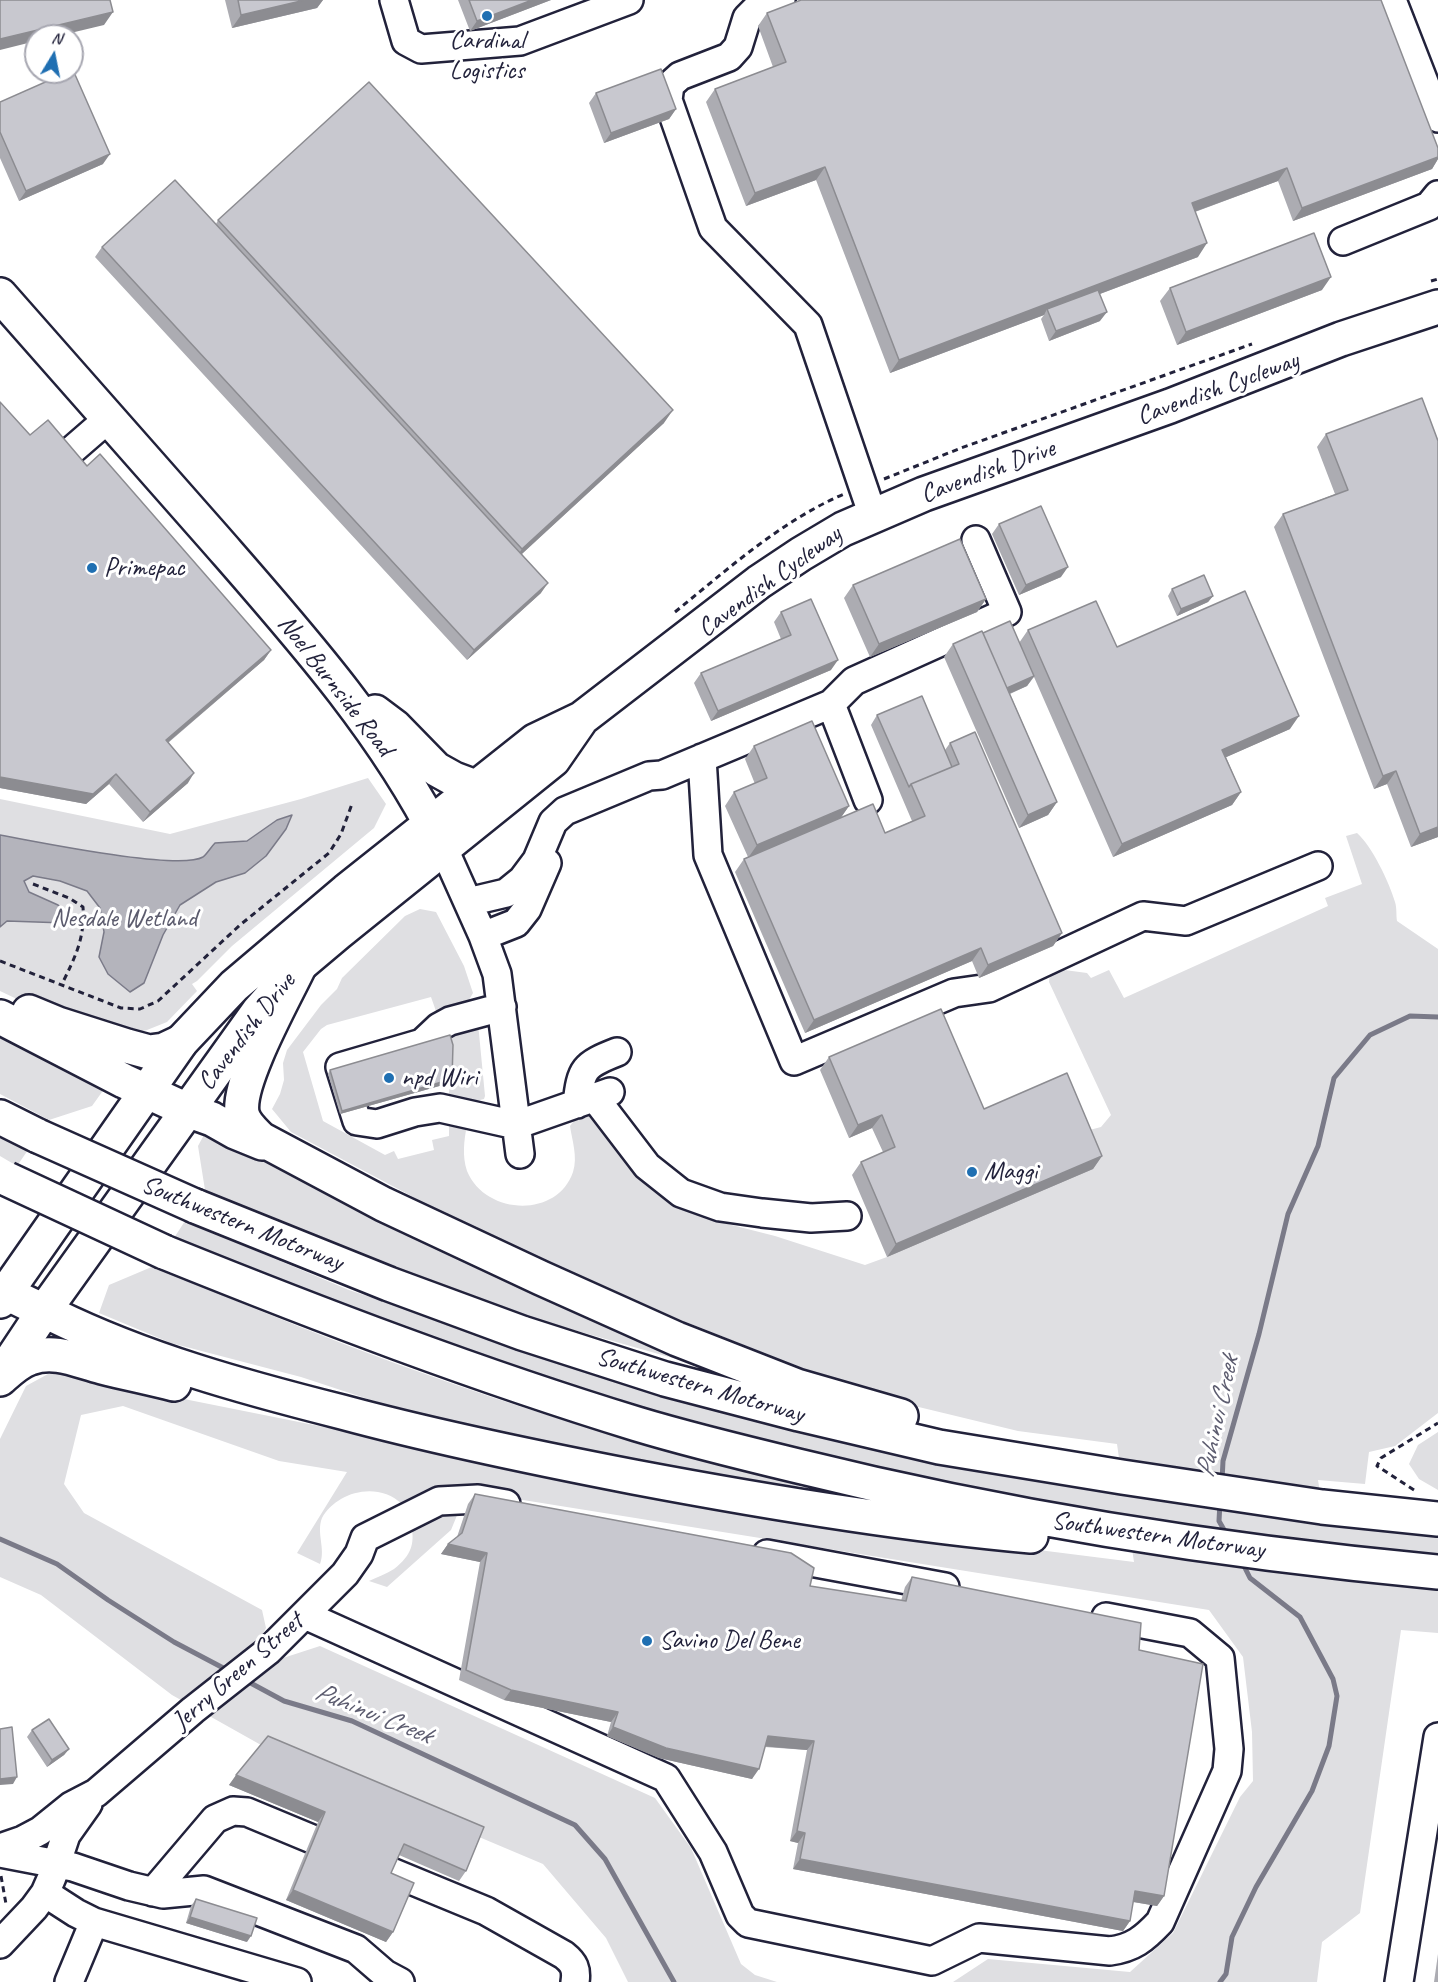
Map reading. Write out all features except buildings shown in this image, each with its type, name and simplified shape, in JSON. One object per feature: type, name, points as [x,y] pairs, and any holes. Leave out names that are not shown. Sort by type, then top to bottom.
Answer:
[{"type":"main road","name":"Noel Burnside Road","points":[[0,296],[249,578],[334,680],[413,791],[437,836]]},
{"type":"main road","name":"Cavendish Drive","points":[[0,1378],[44,1311],[258,1012],[300,966],[363,912],[437,836],[478,788],[535,741],[581,719],[759,582],[843,529],[924,494],[1170,406],[1341,339],[1435,314]]},
{"type":"main road","points":[[334,680],[395,727],[436,769],[478,788]]},
{"type":"main road","name":"Cavendish Drive","points":[[2,1294],[181,1042],[234,986],[330,905],[554,760],[581,719]]},
{"type":"main road","points":[[275,1148],[245,1122],[242,1115],[242,1095],[262,1045],[300,966]]},
{"type":"main road","points":[[0,999],[58,1024],[149,1052],[164,1050],[181,1042]]},
{"type":"main road","points":[[0,1017],[146,1091],[275,1148],[383,1204],[677,1338],[797,1386],[1122,1477]]},
{"type":"main road","name":"Southwestern Motorway","points":[[0,1117],[195,1206],[389,1284],[522,1333],[665,1379],[939,1447],[1322,1508],[1438,1519]]},
{"type":"main road","name":"Southwestern Motorway","points":[[4,1177],[164,1252],[282,1300],[416,1350],[639,1425],[844,1478],[1133,1537],[1171,1539],[1331,1562],[1438,1572]]},
{"type":"main road","points":[[2,1294],[129,1349],[253,1389],[468,1443],[717,1493],[967,1530],[1062,1538],[1133,1537]]},
{"type":"main road","points":[[0,1378],[24,1361],[36,1356],[50,1355],[69,1357],[192,1388],[227,1392],[253,1389]]},
{"type":"street","points":[[394,0],[406,40],[421,49],[520,41],[629,0]]},
{"type":"street","points":[[781,0],[756,9],[743,27],[738,47],[729,57],[680,76],[670,86],[668,100],[713,228],[808,325],[873,516]]},
{"type":"street","points":[[1392,0],[1438,118]]},
{"type":"street","points":[[1343,241],[1429,206],[1438,195]]},
{"type":"street","points":[[64,457],[109,418]]},
{"type":"street","points":[[468,902],[506,893],[522,880],[537,860],[553,822],[565,811],[649,776],[663,775],[831,704],[854,681],[1007,612],[976,540]]},
{"type":"street","points":[[831,704],[868,800]]},
{"type":"street","points":[[702,758],[708,855],[794,1061],[954,993],[989,988],[1143,916],[1186,921],[1318,866]]},
{"type":"street","points":[[483,936],[516,923],[527,909],[563,828],[593,812],[652,788],[663,775]]},
{"type":"street","name":"Noel Burnside Road","points":[[437,836],[483,936],[497,974],[520,1154]]},
{"type":"street","points":[[502,1007],[450,1021],[439,1027],[396,1084],[516,1125],[594,1098]]},
{"type":"street","points":[[617,1052],[596,1060],[586,1068],[579,1083],[594,1098],[647,1166],[681,1193],[720,1207],[762,1213],[811,1218],[847,1216]]},
{"type":"street","name":"Jerry Green Street","points":[[0,1848],[24,1840],[71,1806],[96,1793],[193,1710],[268,1651],[353,1564],[365,1538],[439,1501],[478,1499],[525,1508]]},
{"type":"street","points":[[747,1550],[968,1591]]},
{"type":"street","points":[[305,1615],[666,1778],[713,1852],[740,1915],[748,1923],[932,1961],[980,1938],[1110,1951],[1126,1949],[1148,1935],[1160,1922],[1227,1771],[1229,1749],[1220,1658],[1190,1633],[1085,1613]]},
{"type":"street","points":[[1399,1982],[1438,1737]]},
{"type":"street","name":"Jerry Green Street","points":[[0,1944],[45,1893],[66,1834],[96,1793]]},
{"type":"street","points":[[153,1892],[215,1819],[232,1810],[248,1812],[312,1839]]},
{"type":"street","points":[[0,1853],[57,1863],[129,1886],[163,1894],[204,1890],[356,1950],[385,1974],[400,1982]]},
{"type":"street","points":[[389,1870],[486,1911],[564,1955],[574,1964],[575,1982]]},
{"type":"street","points":[[45,1893],[76,1914],[94,1922],[297,1982]]},
{"type":"street","points":[[69,1982],[94,1922]]},
{"type":"path","points":[[0,961],[121,1008],[140,1009],[158,1001],[240,925],[329,853],[341,834],[352,804]]},
{"type":"path","points":[[33,884],[69,898],[83,907],[84,924],[81,944],[62,984]]},
{"type":"path","points":[[1415,1490],[1377,1466],[1381,1458],[1438,1423]]},
{"type":"path","points":[[0,1871],[6,1904]]},
{"type":"green space","name":"Nesdale Wetland","points":[[368,778],[386,804],[374,828],[232,946],[192,984],[197,991],[167,1022],[125,1035],[19,1000],[0,991],[0,799],[170,834],[301,799]]},
{"type":"green space","points":[[1357,833],[1374,855],[1389,885],[1395,902],[1397,921],[1438,949],[1438,1413],[1395,1446],[1369,1452],[1365,1484],[1318,1480],[1325,1524],[1438,1536],[1438,1558],[1328,1545],[1335,1580],[1438,1587],[1438,1633],[1401,1630],[1360,1913],[1322,1942],[1317,1982],[953,1982],[988,1959],[1130,1972],[1173,1933],[1240,1797],[1253,1781],[1252,1732],[1243,1657],[1209,1610],[467,1491],[451,1530],[387,1587],[369,1581],[391,1571],[405,1559],[411,1548],[413,1535],[407,1512],[402,1504],[388,1495],[372,1491],[348,1495],[328,1510],[320,1524],[322,1558],[320,1564],[297,1553],[347,1472],[279,1461],[123,1406],[81,1415],[64,1484],[84,1513],[262,1610],[266,1628],[257,1644],[280,1659],[320,1646],[655,1798],[691,1848],[741,1964],[755,1975],[777,1982],[628,1982],[606,1938],[543,1864],[261,1745],[172,1695],[41,1595],[0,1577],[0,1439],[26,1386],[48,1374],[63,1374],[71,1369],[189,1400],[344,1431],[494,1467],[872,1529],[1134,1562],[1127,1515],[937,1484],[647,1408],[464,1351],[307,1295],[174,1238],[185,1221],[349,1290],[613,1378],[819,1436],[971,1468],[1124,1493],[1117,1444],[1018,1431],[869,1395],[676,1318],[462,1223],[291,1132],[272,1109],[284,1080],[283,1063],[287,1050],[321,1005],[337,989],[342,978],[405,916],[420,909],[436,912],[464,966],[473,993],[465,1007],[437,1014],[431,997],[327,1025],[321,1029],[303,1052],[323,1121],[385,1155],[394,1151],[398,1159],[434,1150],[432,1140],[449,1136],[449,1125],[467,1125],[464,1160],[467,1171],[476,1186],[489,1196],[504,1203],[521,1206],[537,1204],[552,1198],[565,1187],[573,1172],[575,1160],[570,1126],[581,1116],[588,1114],[597,1116],[681,1204],[716,1221],[775,1236],[865,1265],[887,1257],[1078,1133],[1101,1127],[1111,1115],[1049,982],[1050,975],[1057,969],[1087,973],[1091,978],[1109,970],[1124,998],[1328,906],[1325,898],[1362,884],[1346,836]]},
{"type":"green space","points":[[478,1023],[484,1099],[468,1103],[448,1101],[450,1083],[447,1034]]},
{"type":"green space","points":[[0,1029],[107,1085],[92,1106],[49,1120],[0,1094]]},
{"type":"green space","points":[[210,1130],[775,1387],[528,1317],[324,1240],[205,1190],[198,1146],[205,1133]]},
{"type":"green space","points":[[0,1135],[28,1150],[17,1166],[0,1156]]},
{"type":"green space","points":[[154,1266],[347,1345],[494,1398],[607,1433],[798,1484],[795,1497],[441,1423],[301,1377],[171,1343],[99,1313],[109,1285]]},
{"type":"green space","points":[[1438,1432],[1438,1490],[1419,1479],[1409,1464],[1418,1445]]},
{"type":"shaded area","points":[[292,815],[286,829],[266,856],[245,873],[216,882],[180,905],[163,935],[144,983],[130,992],[108,974],[99,957],[104,932],[100,908],[87,891],[60,881],[33,876],[24,881],[29,892],[58,905],[67,914],[65,923],[7,921],[0,927],[0,835],[105,854],[188,860],[203,857],[215,843],[247,841],[277,820]]},
{"type":"waterway","name":"Puhinui Creek","points":[[1222,1481],[1223,1461],[1259,1334],[1288,1214],[1318,1146],[1334,1078],[1370,1035],[1410,1016],[1438,1017]]},
{"type":"waterway","name":"Puhinui Creek","points":[[1220,1502],[1219,1521],[1227,1535]]},
{"type":"waterway","name":"Puhinui Creek","points":[[0,1539],[57,1564],[174,1642],[229,1671]]},
{"type":"waterway","name":"Puhinui Creek","points":[[1220,1982],[1226,1974],[1232,1937],[1256,1887],[1312,1791],[1329,1746],[1337,1696],[1333,1679],[1300,1617],[1250,1578],[1242,1562]]},
{"type":"waterway","name":"Puhinui Creek","points":[[245,1680],[284,1701],[352,1721],[575,1825],[605,1859],[674,1982]]},
{"type":"place","name":"Cardinal Logistics","points":[[487,16]]},
{"type":"place","name":"Primepac","points":[[92,568]]},
{"type":"place","name":"npd Wiri","points":[[389,1078]]},
{"type":"place","name":"Maggi","points":[[972,1172]]},
{"type":"place","name":"Savino Del Bene","points":[[647,1641]]}]
